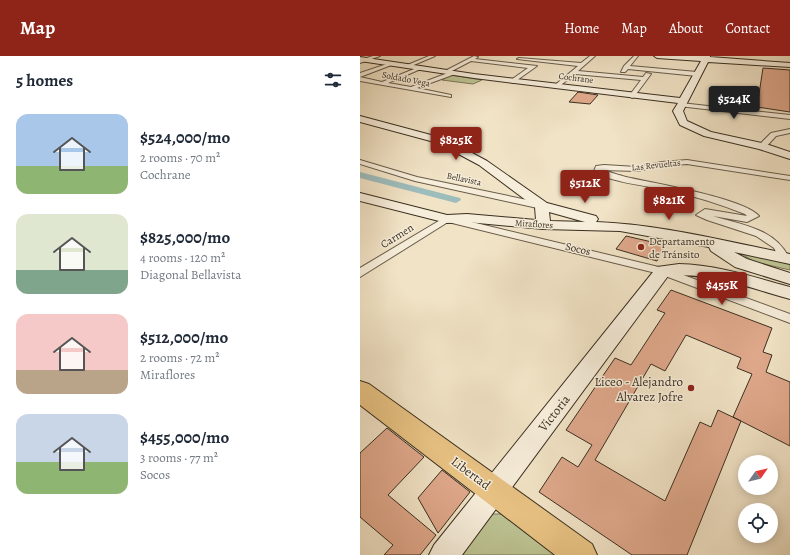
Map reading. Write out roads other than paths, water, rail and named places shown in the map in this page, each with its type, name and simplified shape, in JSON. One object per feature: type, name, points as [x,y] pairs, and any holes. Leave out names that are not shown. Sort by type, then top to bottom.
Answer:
[{"type":"main road","name":"Libertad","points":[[360,391],[581,555]]},
{"type":"street","points":[[362,60],[378,56]]},
{"type":"street","points":[[422,56],[432,57]]},
{"type":"street","points":[[412,89],[449,73],[479,56]]},
{"type":"street","points":[[557,86],[593,56]]},
{"type":"street","points":[[618,76],[636,56]]},
{"type":"street","points":[[656,56],[707,58],[790,65]]},
{"type":"street","points":[[406,66],[432,57]]},
{"type":"street","points":[[508,65],[521,57],[542,61],[582,65]]},
{"type":"street","points":[[707,58],[678,111],[683,123],[708,134],[762,146],[790,156]]},
{"type":"street","name":"Cochrane","points":[[362,60],[449,73],[682,103],[773,118],[790,117]]},
{"type":"street","points":[[470,60],[533,67]]},
{"type":"street","points":[[513,81],[542,61]]},
{"type":"street","points":[[360,75],[392,64]]},
{"type":"street","points":[[626,67],[697,74]]},
{"type":"street","points":[[383,83],[421,68]]},
{"type":"street","points":[[632,96],[652,70]]},
{"type":"street","points":[[574,72],[644,79]]},
{"type":"street","name":"Soldado Vega","points":[[360,79],[449,96]]},
{"type":"street","name":"Cochrane","points":[[682,103],[790,114]]},
{"type":"street","points":[[360,119],[442,141],[483,163],[542,206],[542,225]]},
{"type":"street","points":[[766,131],[774,134]]},
{"type":"street","points":[[762,146],[771,135],[779,132],[790,131]]},
{"type":"street","name":"Bellavista","points":[[360,162],[415,179],[542,206]]},
{"type":"street","name":"Las Revueltas","points":[[787,259],[777,245],[761,236],[741,227],[716,221],[701,215],[705,212],[747,219],[754,216],[748,212],[725,203],[670,188],[623,179],[598,171],[599,168],[604,167],[637,169],[662,164],[687,162],[790,178]]},
{"type":"street","name":"Socos","points":[[360,197],[663,271],[790,318]]},
{"type":"street","name":"Miraflores","points":[[542,206],[620,227],[703,241],[787,259]]},
{"type":"street","name":"Miraflores","points":[[447,219],[458,218],[542,225],[620,227]]},
{"type":"street","name":"Carmen","points":[[360,273],[447,219]]},
{"type":"street","points":[[703,241],[741,263],[790,279]]},
{"type":"street","points":[[663,271],[688,269],[705,270],[790,293]]},
{"type":"street","name":"Victoria","points":[[444,555],[663,271]]},
{"type":"waterway","points":[[360,175],[456,200]]},
{"type":"place","name":"Departamento de Tránsito","points":[[641,247]]},
{"type":"place","name":"Liceo - Alejandro Alvarez Jofre","points":[[691,388]]}]
